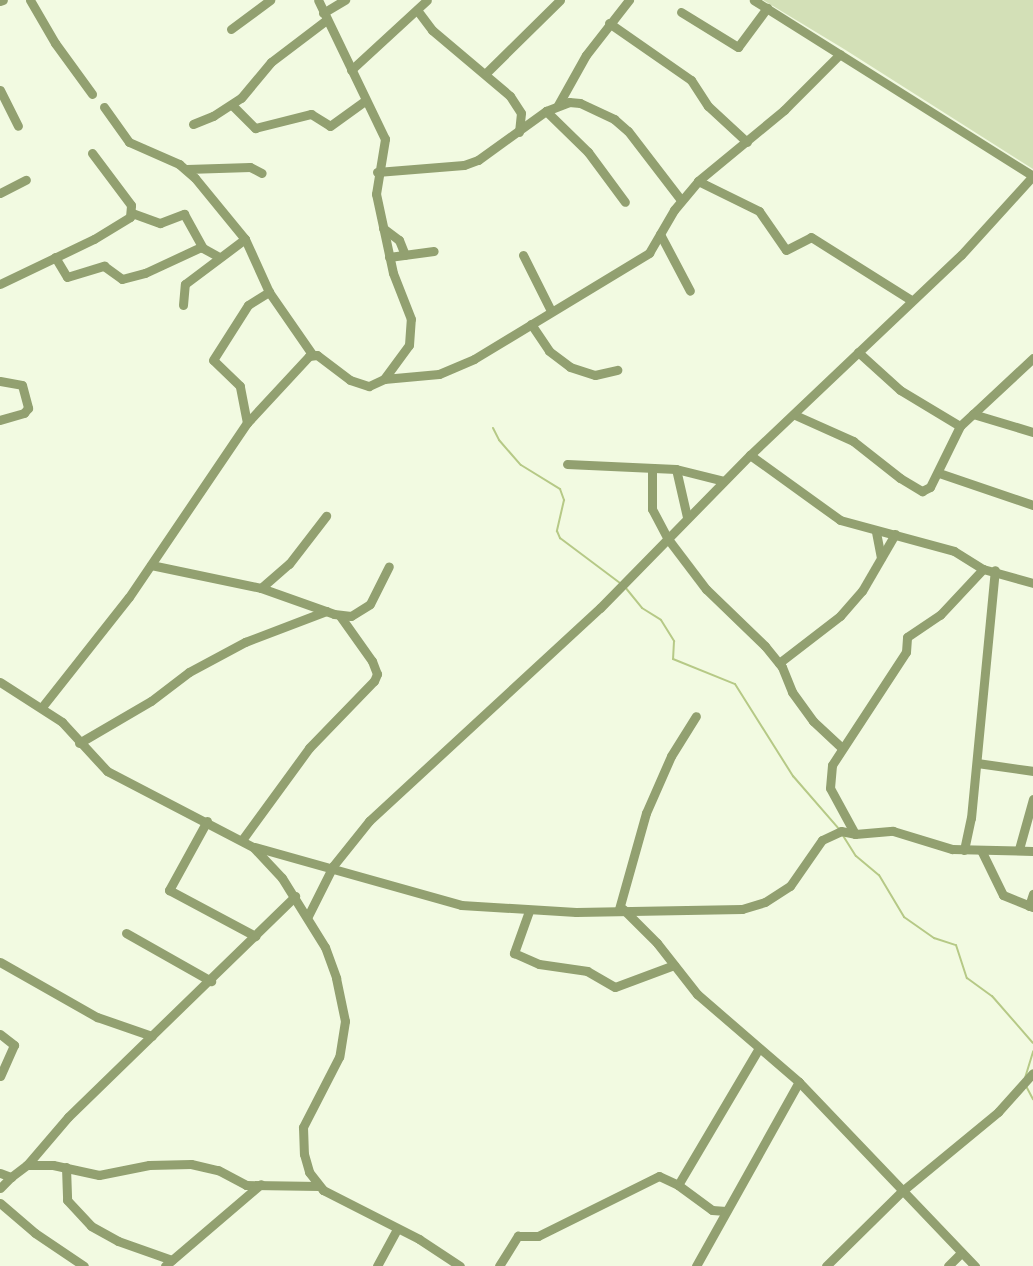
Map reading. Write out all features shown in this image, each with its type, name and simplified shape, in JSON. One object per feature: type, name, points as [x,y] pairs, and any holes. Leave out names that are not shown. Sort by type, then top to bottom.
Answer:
[{"type":"street","points":[[30,0],[55,43],[92,94]]},
{"type":"street","points":[[231,29],[270,0]]},
{"type":"street","points":[[318,0],[324,17],[385,139],[377,172],[376,194],[389,257],[408,309],[412,337],[384,379]]},
{"type":"street","points":[[192,124],[232,105],[247,93],[272,62],[345,0]]},
{"type":"street","points":[[351,70],[427,0]]},
{"type":"street","points":[[486,73],[560,0]]},
{"type":"street","points":[[558,105],[570,80],[609,23],[628,0]]},
{"type":"street","points":[[308,916],[333,866],[368,821],[451,749],[668,540],[687,517],[750,455],[795,415],[911,300],[961,255],[1033,176],[754,0]]},
{"type":"street","points":[[681,12],[738,47],[767,8]]},
{"type":"street","points":[[416,10],[432,30],[486,73],[517,105],[521,113],[519,132]]},
{"type":"street","points":[[609,23],[691,80],[708,106],[746,142]]},
{"type":"street","points":[[104,107],[129,142],[187,169],[245,239],[270,292],[312,354],[362,385],[369,386],[384,379],[426,376],[456,368],[649,253],[681,200],[698,181],[746,142],[840,54]]},
{"type":"street","points":[[0,90],[18,126]]},
{"type":"street","points":[[232,105],[255,128],[311,114],[330,126],[366,100]]},
{"type":"street","points":[[377,172],[464,165],[493,152],[546,111],[558,105],[580,103],[614,119],[645,151],[681,200]]},
{"type":"street","points":[[546,111],[588,152],[625,202]]},
{"type":"street","points":[[92,153],[131,205],[132,213]]},
{"type":"street","points":[[187,169],[250,167],[262,173]]},
{"type":"street","points":[[0,193],[26,180]]},
{"type":"street","points":[[698,181],[760,211],[786,250],[812,237],[911,300]]},
{"type":"street","points":[[132,213],[160,223],[184,214],[203,248],[219,257]]},
{"type":"street","points":[[0,284],[94,239],[132,213]]},
{"type":"street","points":[[383,228],[399,240],[405,255]]},
{"type":"street","points":[[660,234],[690,291]]},
{"type":"street","points":[[183,305],[185,284],[245,239]]},
{"type":"street","points":[[55,257],[67,277],[104,266],[122,279],[145,273],[203,248]]},
{"type":"street","points":[[389,257],[434,251]]},
{"type":"street","points":[[523,255],[551,311]]},
{"type":"street","points":[[247,423],[240,386],[213,360],[248,305],[270,292]]},
{"type":"street","points":[[531,324],[549,351],[570,367],[595,375],[618,370]]},
{"type":"street","points":[[858,352],[900,390],[960,426]]},
{"type":"street","points":[[42,707],[151,565],[247,423],[312,354]]},
{"type":"street","points":[[795,415],[853,441],[914,488],[926,490],[939,473],[960,426],[1033,358]]},
{"type":"street","points":[[0,381],[22,385],[28,408],[24,413],[0,420]]},
{"type":"street","points":[[973,414],[1033,432]]},
{"type":"street","points":[[750,455],[840,520],[876,532],[896,534],[954,551],[984,569],[995,570],[1033,583]]},
{"type":"street","points":[[567,464],[652,470],[676,470],[724,482]]},
{"type":"street","points":[[652,470],[652,509],[668,540],[706,589],[779,663],[808,716],[841,747]]},
{"type":"street","points":[[676,470],[687,517]]},
{"type":"street","points":[[939,473],[1033,505]]},
{"type":"street","points":[[261,588],[289,564],[326,516]]},
{"type":"street","points":[[876,532],[881,558]]},
{"type":"street","points":[[779,663],[840,616],[862,591],[896,534]]},
{"type":"street","points":[[151,565],[261,588],[340,616],[351,616],[370,604],[388,566]]},
{"type":"street","points":[[855,834],[830,788],[832,765],[841,747],[906,652],[910,634],[940,615],[984,569]]},
{"type":"street","points":[[964,850],[977,763],[995,570]]},
{"type":"street","points":[[79,743],[151,701],[189,672],[245,642],[326,611]]},
{"type":"street","points":[[242,840],[309,748],[374,681],[377,674],[372,661],[340,616]]},
{"type":"street","points":[[0,682],[42,707],[69,729],[79,743],[119,780],[207,821],[253,847],[295,896],[308,916],[336,978],[345,1021],[339,1057],[303,1127],[304,1154],[318,1186]]},
{"type":"street","points":[[621,909],[646,813],[671,756],[696,716]]},
{"type":"street","points":[[977,763],[1033,771]]},
{"type":"street","points":[[1019,849],[1033,799]]},
{"type":"street","points":[[207,821],[168,890],[255,936]]},
{"type":"street","points":[[253,847],[333,866],[430,898],[488,908],[529,911],[621,909],[716,910],[765,902],[790,886],[809,862],[816,847],[831,833],[855,834],[893,831],[937,847],[964,850],[1019,849],[1033,851]]},
{"type":"street","points":[[981,850],[1003,895],[1031,906],[1033,894]]},
{"type":"street","points":[[0,1188],[11,1177],[28,1165],[68,1117],[211,981],[295,896]]},
{"type":"street","points":[[621,909],[674,965],[697,994],[799,1082],[901,1192],[975,1266]]},
{"type":"street","points":[[529,911],[514,953],[539,964],[587,971],[615,987],[674,965]]},
{"type":"street","points":[[126,933],[211,981]]},
{"type":"street","points":[[0,962],[97,1018],[152,1036]]},
{"type":"street","points":[[0,1034],[14,1045],[0,1076]]},
{"type":"street","points":[[678,1185],[759,1048]]},
{"type":"street","points":[[826,1266],[901,1192],[998,1112],[1033,1073]]},
{"type":"street","points":[[696,1266],[799,1082]]},
{"type":"street","points":[[28,1165],[66,1167],[99,1175],[149,1165],[191,1164],[218,1170],[238,1182],[318,1186],[397,1229],[460,1266]]},
{"type":"street","points":[[66,1167],[67,1200],[91,1226],[118,1241],[169,1263],[261,1184]]},
{"type":"street","points":[[0,1173],[11,1177]]},
{"type":"street","points":[[499,1266],[518,1236],[538,1236],[659,1176],[678,1185],[712,1210],[726,1211]]},
{"type":"street","points":[[0,1203],[35,1233],[84,1266]]},
{"type":"street","points":[[377,1266],[397,1229]]},
{"type":"street","points":[[948,1266],[961,1253]]},
{"type":"green space","points":[[763,0],[1033,0],[1033,169],[844,49]]},
{"type":"waterway","points":[[493,428],[499,440],[521,465],[560,489],[564,500],[557,531],[560,538],[620,583]]},
{"type":"waterway","points":[[625,587],[642,608],[661,620],[674,641],[673,659],[735,684],[793,776],[839,829]]},
{"type":"waterway","points":[[842,834],[856,856],[879,875],[904,917],[934,938],[956,945],[967,978],[992,996],[1033,1043]]},
{"type":"waterway","points":[[1025,1078],[1033,1051]]},
{"type":"waterway","points":[[1026,1086],[1033,1099]]}]
